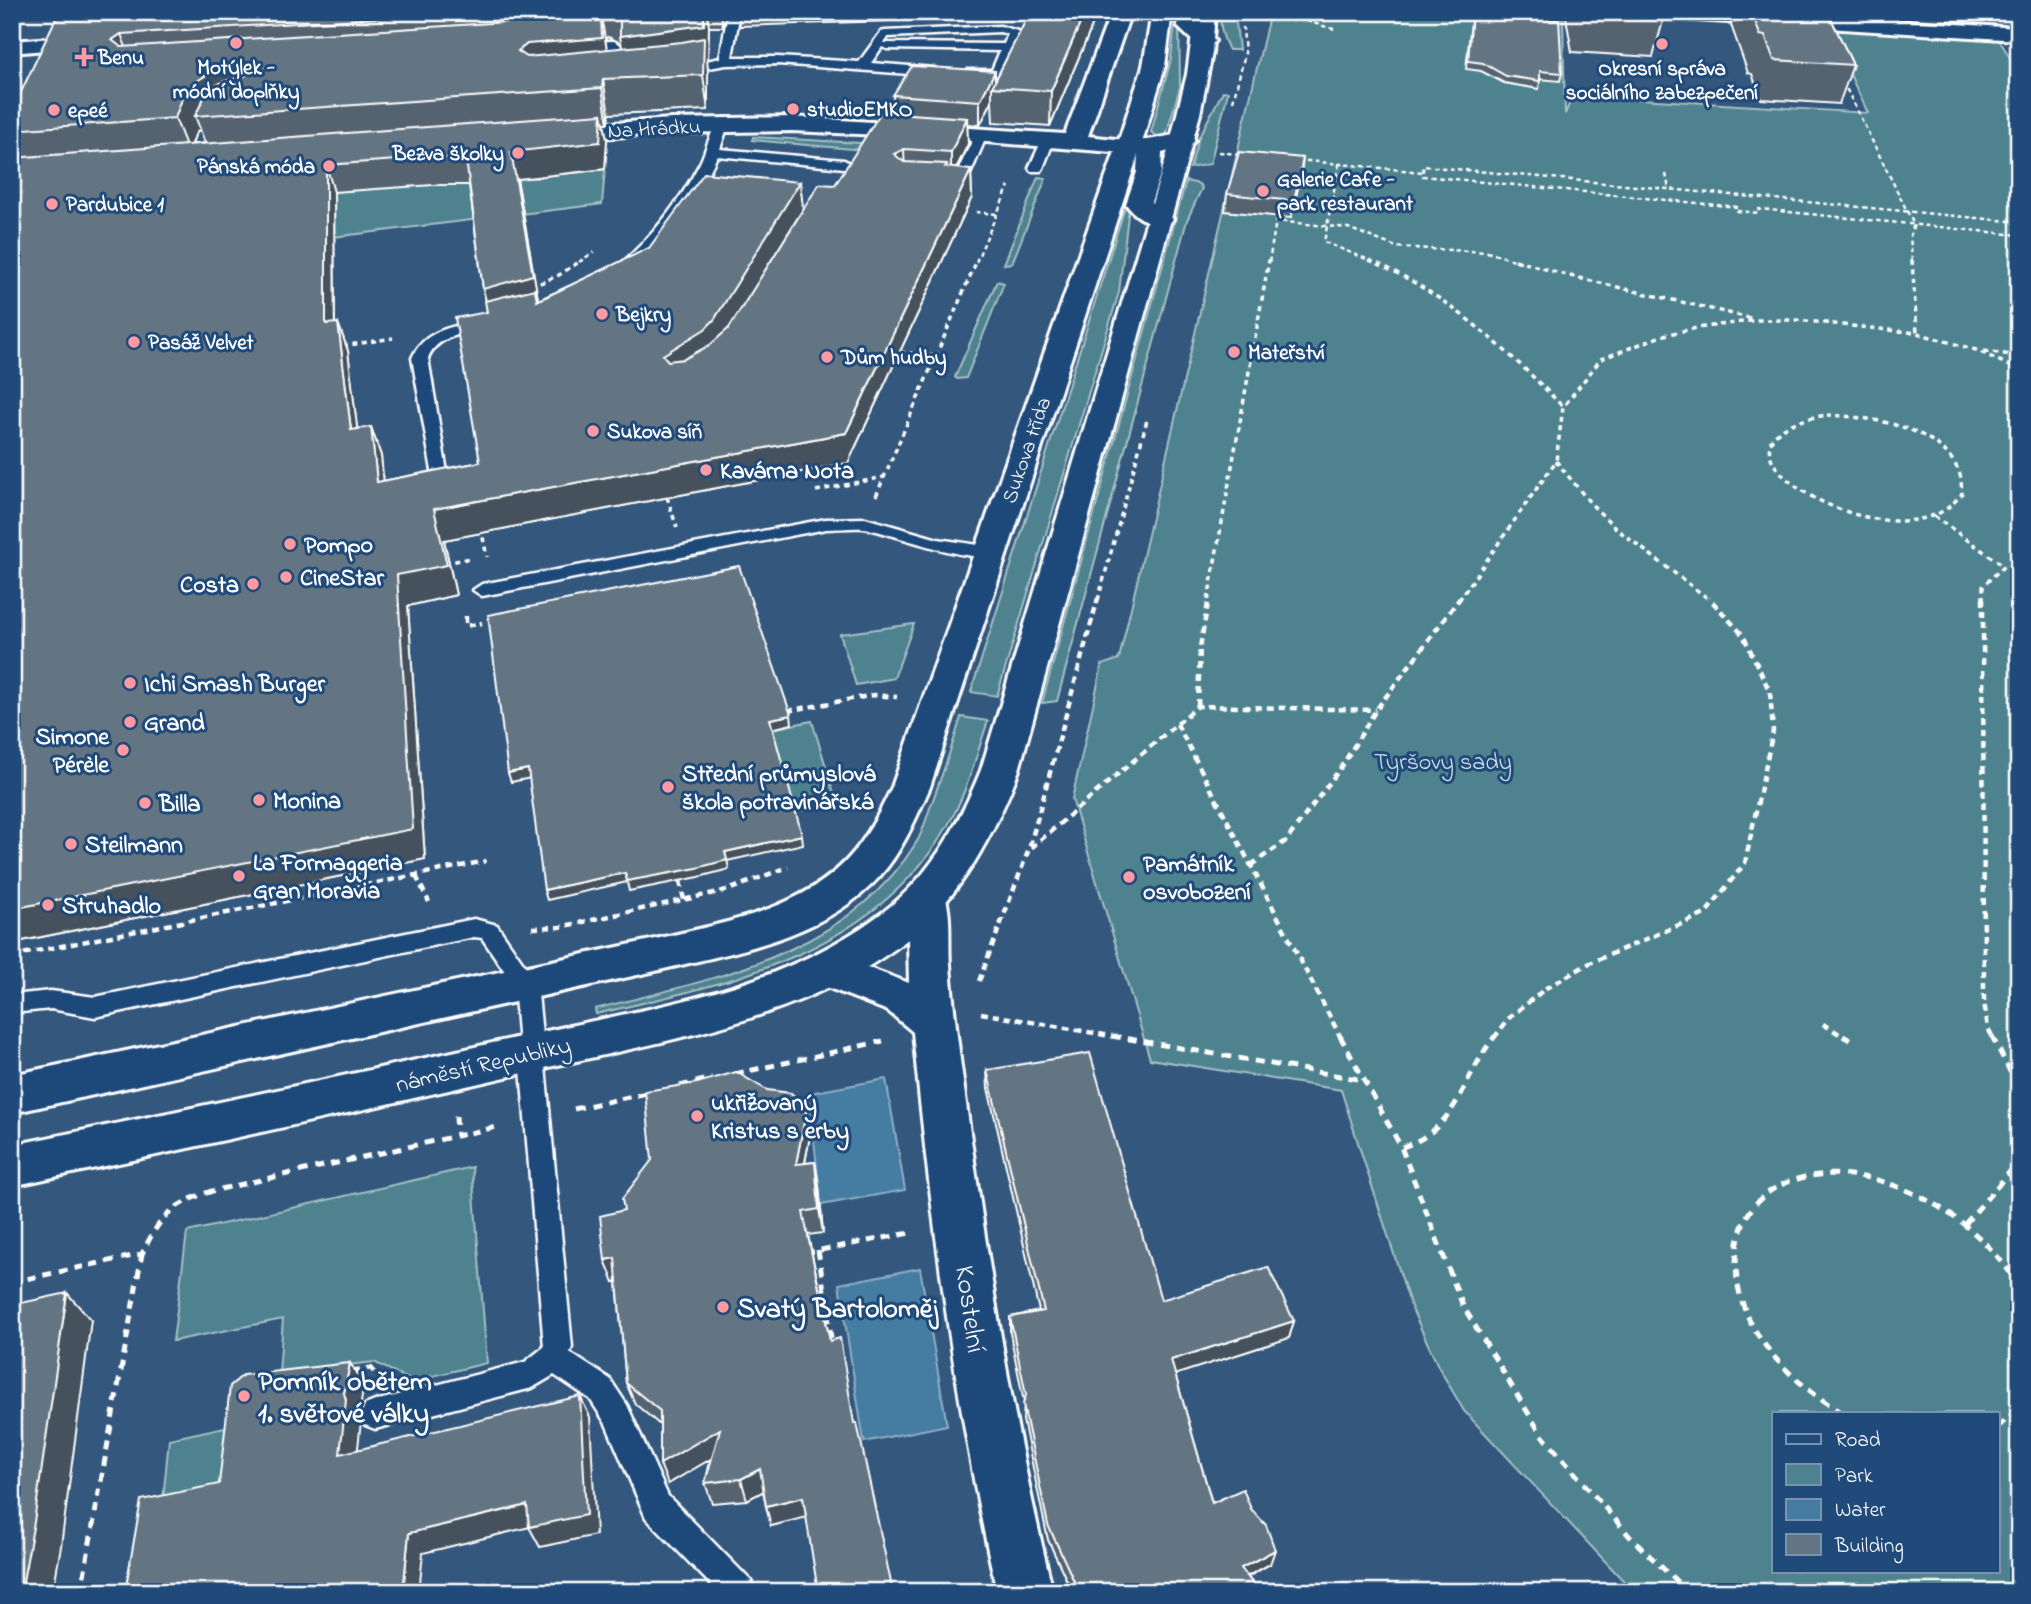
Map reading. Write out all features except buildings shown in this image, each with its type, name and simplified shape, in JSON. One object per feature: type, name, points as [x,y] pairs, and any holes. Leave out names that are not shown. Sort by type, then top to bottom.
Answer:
[{"type":"street","points":[[1074,142],[1121,12]]},
{"type":"street","name":"Sukova třída","points":[[525,983],[651,956],[769,925],[821,903],[859,875],[892,832],[903,810],[1129,146],[1154,66],[1162,12]]},
{"type":"street","points":[[1186,12],[1188,27],[1204,41]]},
{"type":"street","points":[[927,897],[977,827],[1000,771],[1183,140],[1204,41],[1205,12]]},
{"type":"street","points":[[1664,12],[2019,34]]},
{"type":"street","points":[[45,45],[67,20]]},
{"type":"street","points":[[12,47],[115,39]]},
{"type":"street","name":"Na Hrádku","points":[[530,136],[722,125],[828,126],[1129,146],[1161,146],[1183,140]]},
{"type":"street","points":[[1129,146],[1145,148],[1151,154],[1149,172],[1138,204],[1160,219]]},
{"type":"street","name":"náměstí Republiky","points":[[12,1166],[698,1014],[799,981],[826,969],[891,929],[927,897]]},
{"type":"street","name":"Kostelní","points":[[927,897],[926,935],[951,1018],[977,1347],[1025,1592]]},
{"type":"street","points":[[826,969],[951,1018]]},
{"type":"street","points":[[12,1094],[525,983]]},
{"type":"lane","points":[[725,61],[734,12]]},
{"type":"lane","points":[[664,72],[725,61],[825,62],[862,67],[994,74],[1015,32],[1000,29],[891,33],[882,36],[862,67]]},
{"type":"lane","points":[[572,46],[617,46],[623,74],[603,76]]},
{"type":"lane","points":[[878,46],[1008,48]]},
{"type":"lane","points":[[701,83],[704,65]]},
{"type":"lane","points":[[608,281],[637,257],[700,185],[722,125]]},
{"type":"lane","points":[[939,184],[958,186],[981,135]]},
{"type":"lane","points":[[1036,168],[1048,140]]},
{"type":"lane","points":[[713,152],[844,164]]},
{"type":"lane","points":[[440,478],[419,358],[421,352],[425,345],[441,335],[503,322]]},
{"type":"lane","points":[[482,590],[826,523],[865,523],[936,544],[992,552]]},
{"type":"lane","points":[[12,1004],[51,1000],[96,1007],[474,928],[489,931],[525,983],[559,1334],[554,1359],[532,1374],[375,1415]]},
{"type":"lane","points":[[554,1359],[600,1389],[618,1416],[646,1487],[657,1507],[740,1592]]},
{"type":"path","points":[[1276,12],[1337,30]]},
{"type":"path","points":[[1522,12],[1579,16]]},
{"type":"path","points":[[1815,22],[1855,109],[1910,212],[1914,225],[1910,235],[1917,333]]},
{"type":"path","points":[[1219,152],[1249,155]]},
{"type":"path","points":[[1295,160],[1423,172]]},
{"type":"path","points":[[1339,164],[1324,242],[1384,266],[1427,288],[1532,375],[1563,407]]},
{"type":"path","points":[[2019,222],[1423,166],[1423,176],[1737,207],[1737,211],[1759,213],[1759,209],[2019,235]]},
{"type":"path","points":[[1666,174],[1669,189]]},
{"type":"path","points":[[865,523],[1010,183]]},
{"type":"path","points":[[1678,189],[1680,201]]},
{"type":"path","points":[[980,212],[996,214]]},
{"type":"path","points":[[1198,706],[1200,647],[1276,220],[1348,228],[1396,247],[1486,252],[1566,275],[1757,320]]},
{"type":"path","points":[[530,287],[559,275],[598,250]]},
{"type":"path","points":[[1251,865],[1286,841],[1342,766],[1376,710],[1438,630],[1556,461],[1563,407],[1601,359],[1664,335],[1757,320],[1797,320],[1917,333],[1976,350],[2019,356]]},
{"type":"path","points":[[339,346],[351,345]]},
{"type":"path","points":[[1976,350],[2019,370]]},
{"type":"path","points":[[900,352],[935,356]]},
{"type":"path","points":[[1933,516],[1946,510],[1962,494],[1961,474],[1945,453],[1917,435],[1863,417],[1827,415],[1795,420],[1774,434],[1770,444],[1774,466],[1783,477],[1812,498],[1831,507],[1874,518],[1895,520],[1933,516],[2004,566]]},
{"type":"path","points":[[1401,1147],[1418,1142],[1434,1131],[1463,1093],[1491,1041],[1510,1017],[1546,988],[1590,963],[1704,914],[1745,863],[1773,731],[1770,692],[1742,635],[1702,591],[1618,530],[1591,504],[1556,461]]},
{"type":"path","points":[[804,493],[884,477]]},
{"type":"path","points":[[440,478],[470,494],[477,504],[488,579],[482,590]]},
{"type":"path","points":[[667,497],[677,528]]},
{"type":"path","points":[[438,564],[486,556]]},
{"type":"path","points":[[2019,564],[2004,566],[1983,586],[1984,1002],[1988,1028],[2019,1089]]},
{"type":"path","points":[[466,626],[478,624]]},
{"type":"path","points":[[978,986],[1029,849],[1077,675]]},
{"type":"path","points":[[787,711],[874,695],[904,698]]},
{"type":"path","points":[[1029,849],[1198,706],[1376,710]]},
{"type":"path","points":[[1177,724],[1363,1080],[1401,1147],[1463,1306],[1542,1434],[1632,1539],[1688,1592]]},
{"type":"path","points":[[12,956],[486,861]]},
{"type":"path","points":[[489,931],[560,926],[684,900],[728,890],[795,864]]},
{"type":"path","points":[[680,881],[684,900]]},
{"type":"path","points":[[732,1074],[903,1036],[951,1018],[1363,1080]]},
{"type":"path","points":[[1824,1024],[1850,1040]]},
{"type":"path","points":[[667,1088],[719,1077]]},
{"type":"path","points":[[693,1083],[694,1091]]},
{"type":"path","points":[[81,1592],[142,1254],[157,1221],[194,1197],[654,1091]]},
{"type":"path","points":[[456,1116],[457,1136]]},
{"type":"path","points":[[1965,1224],[2019,1161]]},
{"type":"path","points":[[1840,1412],[1824,1403],[1790,1376],[1766,1349],[1737,1290],[1734,1261],[1738,1236],[1747,1213],[1764,1196],[1786,1183],[1811,1176],[1842,1174],[1872,1178],[1905,1189],[1936,1204],[1965,1224],[1994,1251],[2019,1287]]},
{"type":"path","points":[[794,1255],[920,1231]]},
{"type":"path","points":[[818,1250],[833,1349]]},
{"type":"path","points":[[12,1282],[142,1254]]},
{"type":"path","points":[[345,1371],[371,1368],[407,1407]]},
{"type":"path","points":[[2000,1425],[2019,1408]]},
{"type":"green space","points":[[1176,12],[1179,12],[1180,87],[1166,135],[1157,136],[1151,132],[1171,59]]},
{"type":"green space","points":[[1220,12],[1235,14],[1239,50],[1229,50],[1222,32]]},
{"type":"green space","name":"Tyršovy sady","points":[[1270,12],[1476,12],[1563,18],[1565,114],[1573,95],[1868,113],[1829,30],[1998,38],[2019,72],[2019,1592],[1634,1592],[1464,1411],[1438,1366],[1411,1307],[1341,1090],[1150,1059],[1072,799],[1102,665],[1119,659]]},
{"type":"green space","points":[[1223,91],[1228,92],[1210,164],[1190,168],[1199,137]]},
{"type":"green space","points":[[753,137],[968,149],[964,159],[752,140]]},
{"type":"green space","points":[[605,169],[602,204],[309,240],[324,189],[537,178],[538,173],[575,173]]},
{"type":"green space","points":[[1038,177],[1046,178],[1012,263],[1004,264]]},
{"type":"green space","points":[[1138,177],[1128,215],[1119,292],[997,696],[971,692],[1134,179]]},
{"type":"green space","points":[[1186,181],[1199,184],[1202,188],[1187,220],[1057,701],[1042,703]]},
{"type":"green space","points":[[997,281],[1004,283],[966,378],[957,379],[955,377]]},
{"type":"green space","points":[[914,624],[894,678],[856,685],[840,634]]},
{"type":"green space","points":[[961,717],[988,721],[961,800],[948,825],[917,869],[880,905],[839,933],[794,956],[746,975],[697,990],[596,1014],[595,1009],[730,973],[774,956],[816,936],[854,912],[888,881],[916,843]]},
{"type":"green space","points":[[812,721],[837,803],[794,812],[771,729]]},
{"type":"green space","points":[[472,1167],[487,1363],[412,1381],[374,1362],[279,1373],[283,1319],[173,1341],[187,1232]]},
{"type":"green space","points":[[239,1424],[237,1505],[161,1520],[169,1439]]},
{"type":"water","points":[[886,1079],[905,1190],[821,1205],[809,1093]]},
{"type":"water","points":[[920,1268],[947,1425],[864,1442],[839,1284]]},
{"type":"place","name":"Motýlek - módní doplňky","points":[[236,43]]},
{"type":"place","name":"Okresní správa sociálního zabezpečení","points":[[1662,44]]},
{"type":"place","name":"Benu","points":[[84,57]]},
{"type":"place","name":"studioEMKO","points":[[793,109]]},
{"type":"place","name":"epeé","points":[[54,110]]},
{"type":"place","name":"Bezva školky","points":[[518,153]]},
{"type":"place","name":"Pánská móda","points":[[329,166]]},
{"type":"place","name":"Galerie Cafe - park restaurant","points":[[1263,191]]},
{"type":"place","name":"Pardubice 1","points":[[52,204]]},
{"type":"place","name":"Bejkry","points":[[602,314]]},
{"type":"place","name":"Pasáž Velvet","points":[[134,342]]},
{"type":"place","name":"Mateřství","points":[[1234,352]]},
{"type":"place","name":"Dům hudby","points":[[827,357]]},
{"type":"place","name":"Sukova síň","points":[[593,431]]},
{"type":"place","name":"Kavárna Nota","points":[[706,470]]},
{"type":"place","name":"Pompo","points":[[290,544]]},
{"type":"place","name":"CineStar","points":[[286,577]]},
{"type":"place","name":"Costa","points":[[253,584]]},
{"type":"place","name":"Ichi Smash Burger","points":[[130,683]]},
{"type":"place","name":"Grand","points":[[130,722]]},
{"type":"place","name":"Simone Pérèle","points":[[123,750]]},
{"type":"place","name":"Střední průmyslová škola potravinářská","points":[[668,787]]},
{"type":"place","name":"Monina","points":[[259,800]]},
{"type":"place","name":"Billa","points":[[145,803]]},
{"type":"place","name":"Steilmann","points":[[71,844]]},
{"type":"place","name":"La Formaggeria Gran Moravia","points":[[239,876]]},
{"type":"place","name":"Památník osvobození","points":[[1129,877]]},
{"type":"place","name":"Struhadlo","points":[[48,905]]},
{"type":"place","name":"ukřižovaný Kristus s erby","points":[[697,1116]]},
{"type":"place","name":"Svatý Bartoloměj","points":[[723,1307]]},
{"type":"place","name":"Pomník obětem 1. světové války","points":[[244,1396]]}]
